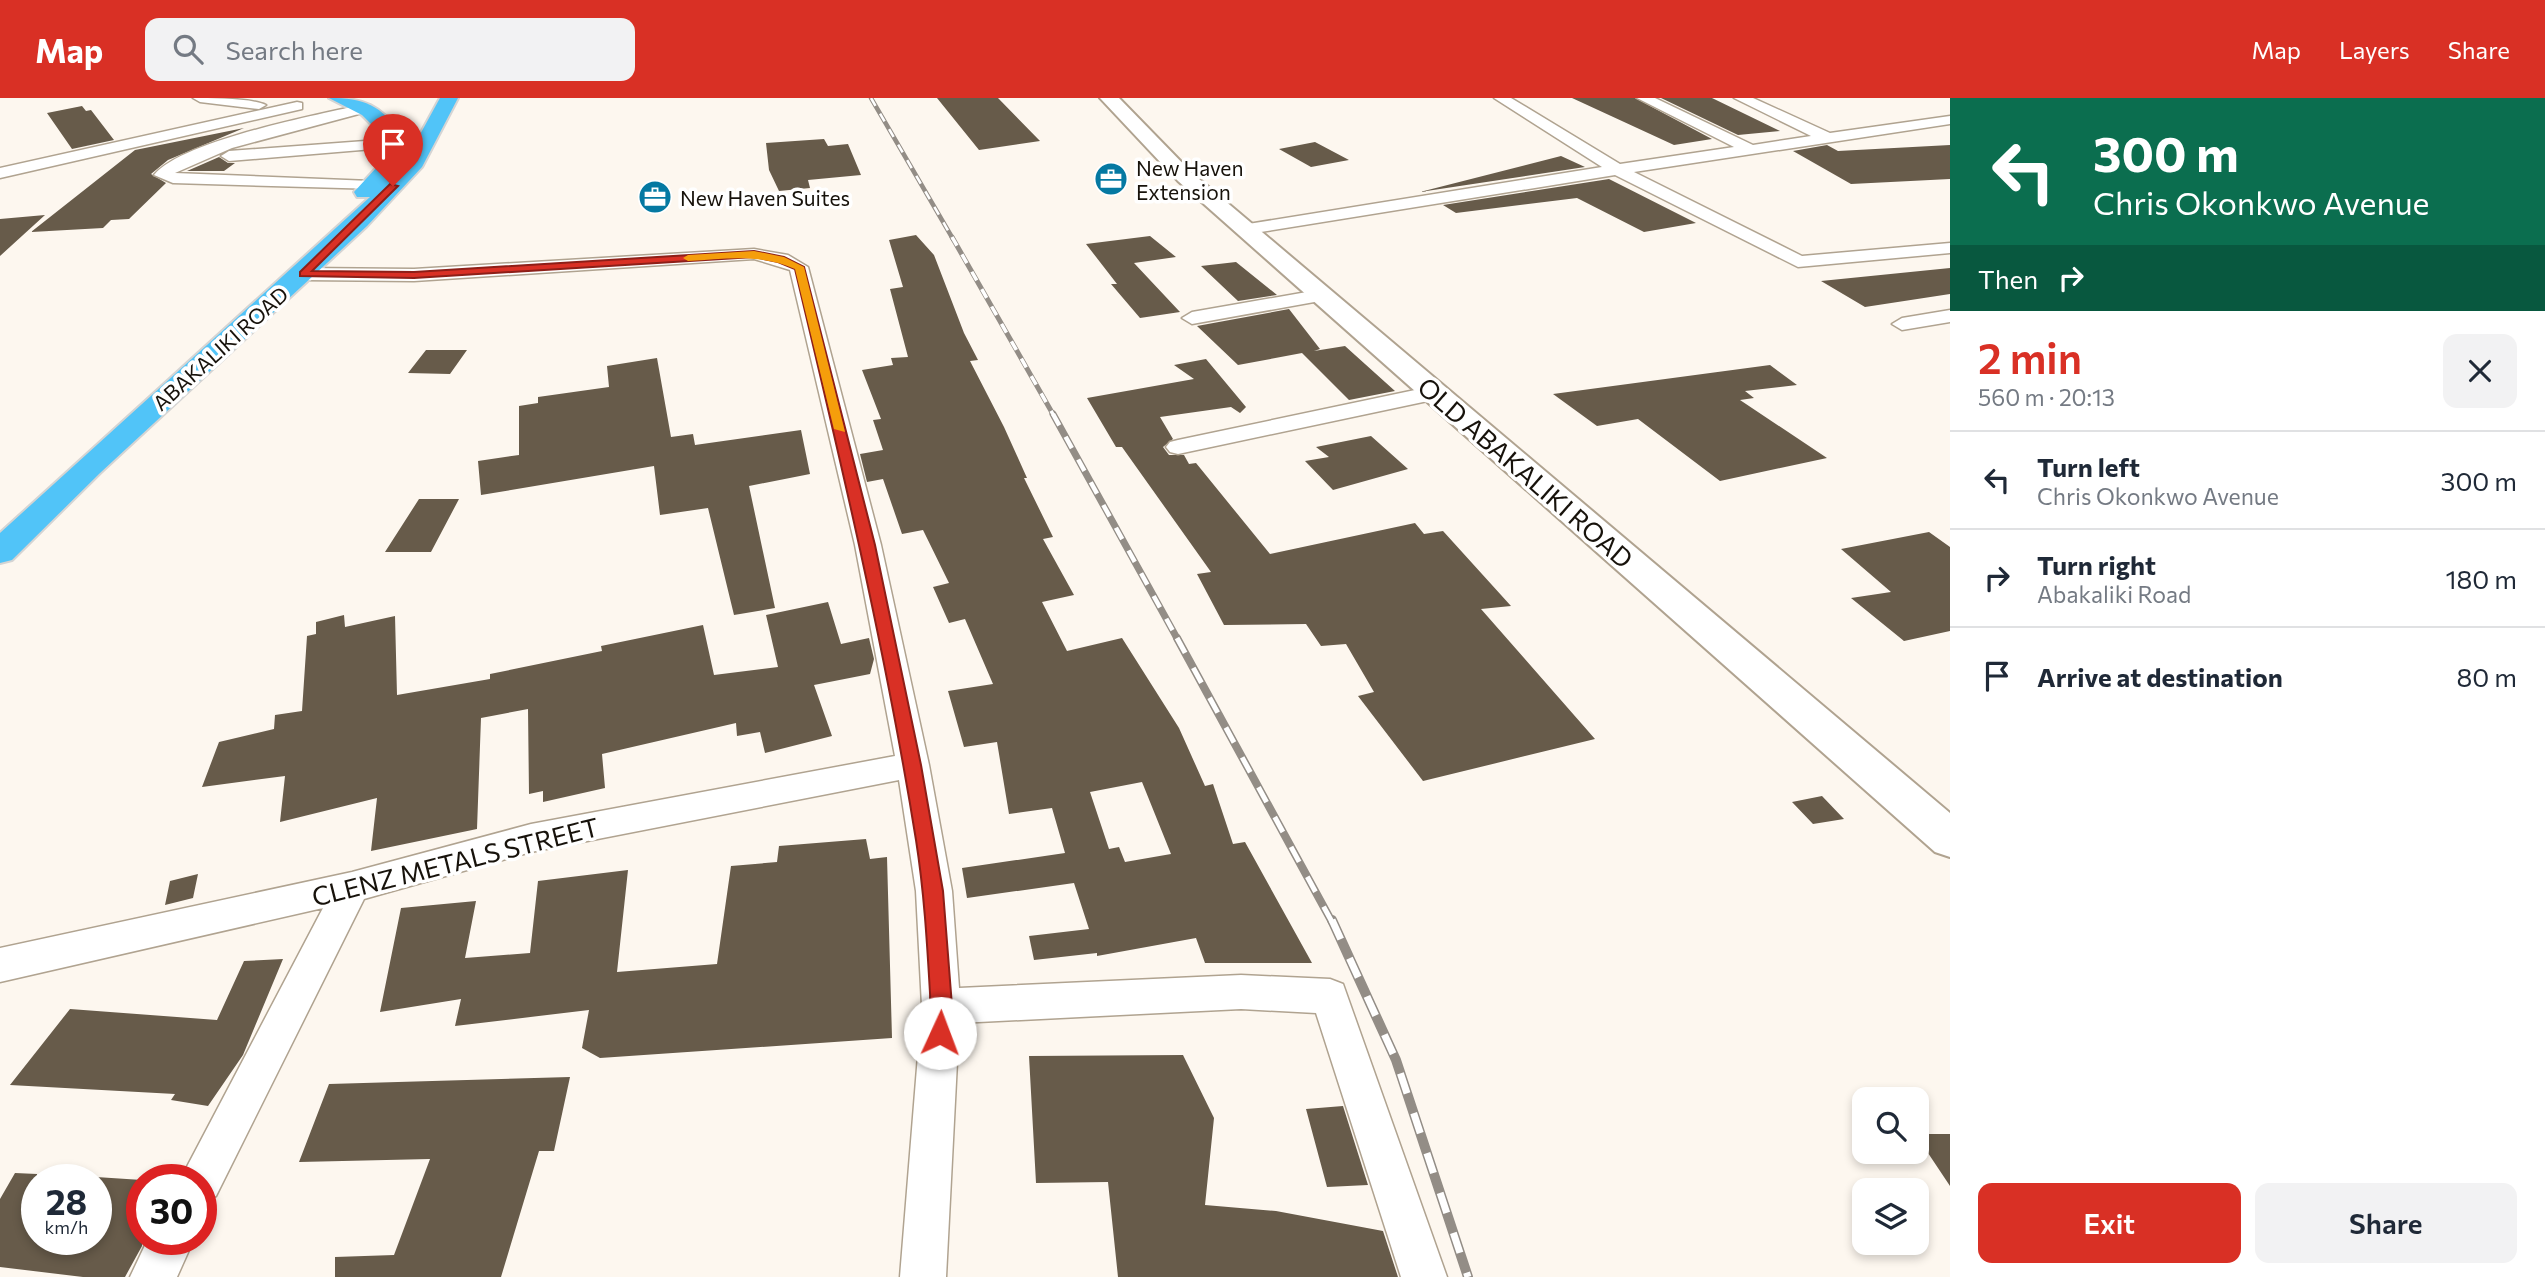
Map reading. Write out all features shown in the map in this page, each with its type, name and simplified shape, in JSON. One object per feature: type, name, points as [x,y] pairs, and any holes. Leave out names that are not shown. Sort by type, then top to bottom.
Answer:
[{"type":"highway","points":[[338,98],[365,108],[387,127],[391,151]]},
{"type":"highway","name":"ABAKALIKI ROAD","points":[[0,552],[186,377],[303,274],[415,163],[449,98]]},
{"type":"highway","name":"ABAKALIKI ROAD","points":[[0,520],[276,276],[371,186],[391,151]]},
{"type":"main road","name":"OLD ABAKALIKI ROAD","points":[[1109,98],[1185,177],[1950,839]]},
{"type":"street","points":[[200,98],[239,104],[297,107]]},
{"type":"street","points":[[0,173],[338,98]]},
{"type":"street","points":[[1501,98],[1618,170],[1798,261],[1950,247]]},
{"type":"street","points":[[1644,98],[1752,150]]},
{"type":"street","points":[[1741,98],[1826,137]]},
{"type":"street","points":[[365,108],[207,151],[178,163],[162,175],[173,178],[371,186]]},
{"type":"street","points":[[1248,229],[1826,137],[1950,120]]},
{"type":"street","points":[[207,151],[231,157],[391,151]]},
{"type":"street","points":[[303,274],[414,275],[754,254],[781,259],[799,267],[869,545],[913,765],[934,891],[942,1006],[923,1277]]},
{"type":"street","points":[[1192,318],[1324,295]]},
{"type":"street","points":[[1902,324],[1950,316]]},
{"type":"street","points":[[1178,447],[1434,393]]},
{"type":"street","name":"CLENZ METALS STREET","points":[[0,965],[352,887],[531,838],[913,765]]},
{"type":"street","points":[[210,1164],[352,887]]},
{"type":"street","points":[[942,1006],[1241,992],[1330,996],[1424,1277]]},
{"type":"street","points":[[153,1277],[164,1255]]},
{"type":"building","points":[[937,98],[998,98],[1040,141],[979,150]]},
{"type":"building","points":[[1572,98],[1635,98],[1712,139],[1674,145]]},
{"type":"building","points":[[1661,98],[1712,98],[1780,131],[1738,135]]},
{"type":"building","points":[[82,106],[86,111],[91,110],[114,140],[72,149],[47,113]]},
{"type":"building","points":[[244,128],[168,160],[151,174],[166,183],[129,219],[111,220],[103,228],[31,232],[135,150]]},
{"type":"building","points":[[824,139],[828,146],[848,144],[861,175],[808,180],[810,188],[779,191],[769,170],[766,143]]},
{"type":"building","points":[[1315,142],[1349,160],[1311,167],[1279,149]]},
{"type":"building","points":[[1827,145],[1838,151],[1950,145],[1950,179],[1851,184],[1793,151]]},
{"type":"building","points":[[1561,156],[1585,167],[1420,192]]},
{"type":"building","points":[[219,157],[228,163],[235,163],[224,171],[187,171]]},
{"type":"building","points":[[1609,179],[1696,223],[1644,232],[1577,198],[1456,213],[1443,205]]},
{"type":"building","points":[[45,215],[0,256],[0,219]]},
{"type":"building","points":[[916,235],[934,255],[964,333],[978,360],[970,361],[1004,427],[1027,478],[1024,478],[1053,537],[1043,539],[1074,595],[1042,602],[1067,651],[1122,638],[1179,728],[1205,786],[1213,784],[1233,844],[1245,842],[1312,963],[1205,963],[1196,938],[1097,956],[1097,953],[1034,960],[1029,936],[1089,929],[1074,883],[967,898],[962,868],[1065,853],[1052,808],[1009,814],[997,742],[964,747],[948,691],[993,684],[965,619],[949,623],[933,587],[949,583],[923,530],[902,534],[883,479],[867,482],[860,454],[883,450],[873,420],[881,419],[862,370],[893,365],[891,358],[908,357],[890,289],[903,287],[889,240]],"holes":[[[1142,782],[1171,854],[1125,862],[1119,847],[1109,849],[1090,792]]]},
{"type":"building","points":[[1150,236],[1176,257],[1134,263],[1180,312],[1140,318],[1111,284],[1117,284],[1086,244]]},
{"type":"building","points":[[1236,262],[1277,295],[1238,301],[1201,266]]},
{"type":"building","points":[[1950,268],[1950,294],[1865,307],[1821,281]]},
{"type":"building","points":[[1289,309],[1320,349],[1314,351],[1345,346],[1395,391],[1349,400],[1302,353],[1238,365],[1197,326]]},
{"type":"building","points":[[426,350],[467,350],[450,374],[408,373]]},
{"type":"building","points":[[657,358],[671,437],[693,434],[695,445],[801,430],[810,474],[749,486],[775,608],[734,615],[708,508],[660,515],[654,466],[481,495],[478,461],[519,455],[519,406],[538,403],[538,397],[609,387],[607,366]]},
{"type":"building","points":[[1206,359],[1246,407],[1240,413],[1231,407],[1160,417],[1173,439],[1163,447],[1169,455],[1184,455],[1189,464],[1196,463],[1270,554],[1415,523],[1424,534],[1443,531],[1511,606],[1481,609],[1595,739],[1423,781],[1358,696],[1374,692],[1346,644],[1321,646],[1306,624],[1224,625],[1197,574],[1211,572],[1122,447],[1116,447],[1087,398],[1194,379],[1174,365]]},
{"type":"building","points":[[1770,365],[1797,385],[1745,391],[1754,398],[1740,400],[1827,458],[1720,481],[1638,419],[1597,426],[1553,394]]},
{"type":"building","points":[[1371,436],[1408,469],[1333,490],[1305,461],[1329,457],[1316,447]]},
{"type":"building","points":[[419,499],[459,499],[431,552],[385,552]]},
{"type":"building","points":[[1929,532],[1950,547],[1950,631],[1904,641],[1851,598],[1891,592],[1841,549]]},
{"type":"building","points":[[828,602],[841,644],[869,638],[874,659],[870,674],[814,685],[832,736],[765,753],[760,732],[737,736],[736,723],[602,754],[605,788],[543,802],[543,791],[529,794],[528,709],[481,718],[477,829],[371,851],[377,798],[280,822],[285,776],[202,787],[219,742],[274,729],[275,715],[302,711],[307,636],[316,634],[316,622],[344,615],[345,627],[395,616],[397,695],[490,679],[490,674],[602,651],[601,646],[703,625],[714,675],[778,667],[766,615]]},
{"type":"building","points":[[1822,796],[1844,819],[1813,824],[1792,802]]},
{"type":"building","points":[[866,839],[870,859],[887,857],[892,1038],[600,1058],[582,1048],[589,1010],[455,1026],[461,999],[380,1012],[401,908],[476,901],[465,958],[530,953],[538,881],[628,870],[617,972],[717,964],[731,866],[777,862],[779,846]]},
{"type":"building","points":[[198,874],[193,898],[165,905],[170,881]]},
{"type":"building","points":[[283,959],[243,1055],[208,1106],[171,1100],[175,1094],[10,1085],[70,1009],[217,1020],[244,961]]},
{"type":"building","points":[[1183,1055],[1214,1118],[1205,1205],[1276,1211],[1383,1231],[1398,1277],[1118,1277],[1108,1182],[1036,1183],[1029,1056]]},
{"type":"building","points":[[570,1077],[554,1151],[539,1151],[501,1277],[335,1277],[335,1257],[394,1255],[430,1159],[299,1162],[329,1084]]},
{"type":"building","points":[[1343,1106],[1368,1185],[1327,1187],[1306,1109]]},
{"type":"building","points":[[1929,1134],[1950,1134],[1950,1186],[1929,1154]]},
{"type":"building","points":[[15,1173],[21,1173],[21,1255],[112,1255],[112,1178],[126,1179],[126,1255],[137,1255],[125,1277],[83,1277],[0,1267],[0,1199]]},
{"type":"railway","points":[[871,98],[953,239]]},
{"type":"railway","points":[[952,237],[1054,416]]},
{"type":"railway","points":[[1053,414],[1178,640]]},
{"type":"railway","points":[[1177,638],[1332,922]]},
{"type":"railway","points":[[1332,920],[1396,1060],[1468,1277]]},
{"type":"slow traffic","points":[[688,258],[754,254],[781,259],[799,267],[840,429]]},
{"type":"place","name":"New Haven Extension","points":[[1111,179]]},
{"type":"place","name":"New Haven Suites","points":[[655,197]]},
{"type":"route","points":[[393,186],[303,274],[414,275],[754,254],[781,259],[799,267],[869,545],[913,765],[934,891],[942,1006],[940,1033]]}]
